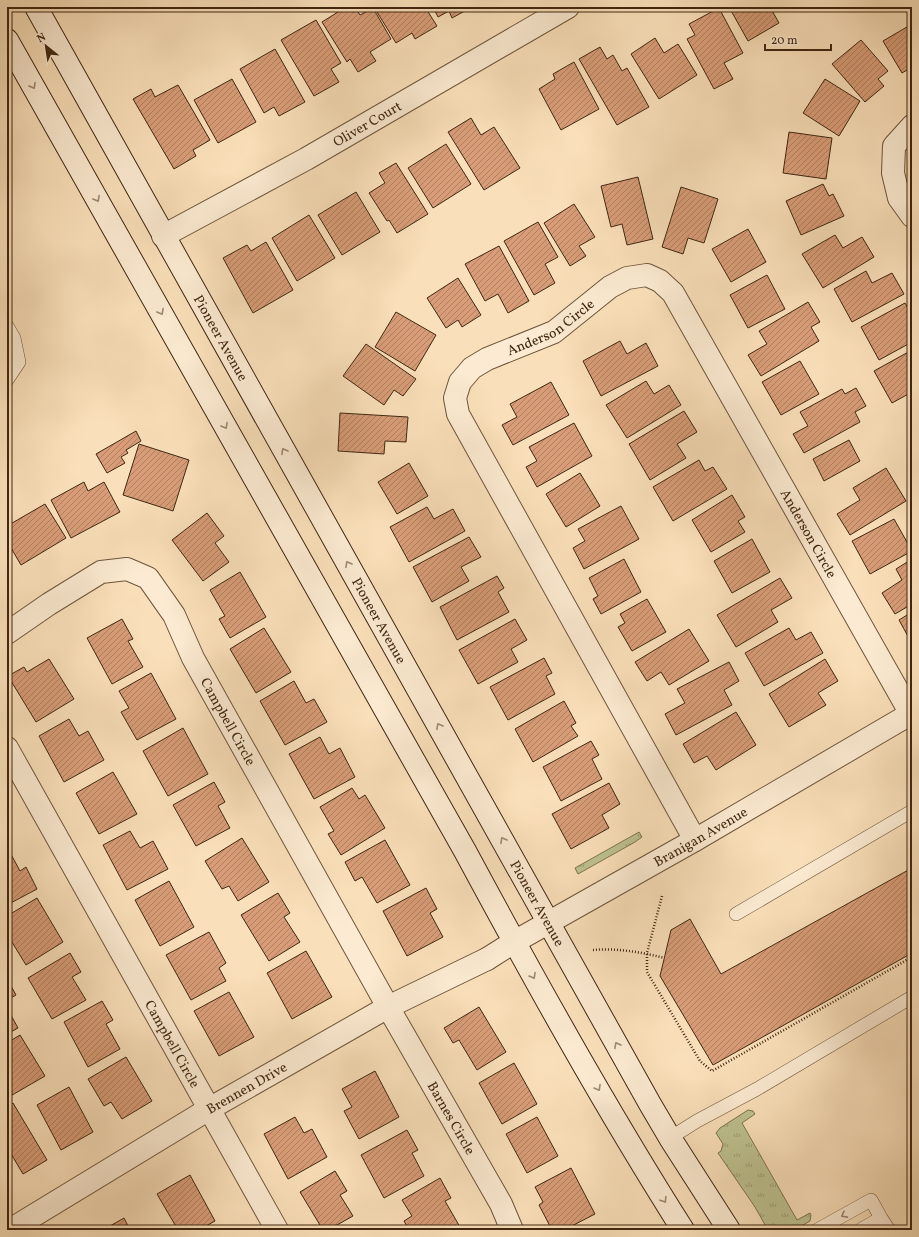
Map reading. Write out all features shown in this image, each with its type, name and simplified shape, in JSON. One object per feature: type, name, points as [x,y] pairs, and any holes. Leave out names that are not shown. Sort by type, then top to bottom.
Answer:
[{"type":"street","name":"Pioneer Avenue","points":[[36,7],[531,890],[548,923],[670,1138],[729,1230]]},
{"type":"street","name":"Oliver Court","points":[[163,236],[306,160],[568,7]]},
{"type":"street","points":[[7,40],[457,838],[514,942],[638,1158],[683,1230]]},
{"type":"street","points":[[912,126],[894,146],[893,173],[899,198],[912,216]]},
{"type":"street","name":"Anderson Circle","points":[[695,840],[458,414],[455,398],[460,382],[472,368],[487,359],[554,332],[610,286],[627,278],[647,275],[660,281],[673,293],[912,714]]},
{"type":"street","name":"Campbell Circle","points":[[7,633],[49,604],[101,572],[127,569],[148,578],[174,615],[193,658],[388,1007]]},
{"type":"street","name":"Branigan Avenue","points":[[487,959],[514,942],[695,840],[912,714]]},
{"type":"street","name":"Campbell Circle","points":[[7,748],[208,1109]]},
{"type":"street","name":"Brennen Drive","points":[[10,1227],[208,1109],[388,1007],[487,959]]},
{"type":"street","name":"Barnes Circle","points":[[388,1007],[501,1204],[512,1230]]},
{"type":"street","points":[[208,1109],[277,1230]]},
{"type":"lane","points":[[7,326],[14,338],[19,362],[7,380]]},
{"type":"lane","points":[[736,914],[912,811]]},
{"type":"lane","points":[[670,1138],[697,1121],[757,1089],[912,997]]},
{"type":"lane","points":[[817,1230],[871,1200],[889,1230]]},
{"type":"lane","points":[[860,1230],[881,1218]]},
{"type":"path","points":[[662,896],[647,954],[647,972],[700,1061],[712,1071],[912,957]]},
{"type":"path","points":[[593,950],[601,949],[647,954],[664,958]]},
{"type":"green space","points":[[639,832],[642,837],[635,842],[578,874],[575,868]]},
{"type":"green space","points":[[748,1110],[753,1111],[755,1114],[742,1123],[797,1220],[810,1213],[811,1215],[810,1221],[794,1230],[768,1230],[755,1207],[718,1153],[721,1151],[723,1144],[716,1133],[720,1128]]},
{"type":"building","points":[[346,7],[355,7],[360,15],[373,8],[391,39],[370,52],[376,61],[358,72],[350,59],[347,62],[322,22]]},
{"type":"building","points":[[386,7],[425,7],[437,26],[415,39],[412,33],[396,43],[377,12]]},
{"type":"building","points":[[433,7],[472,7],[452,18],[449,11],[438,17]]},
{"type":"building","points":[[729,7],[770,7],[779,23],[748,41]]},
{"type":"building","points":[[719,8],[743,53],[724,63],[733,79],[714,89],[687,39],[695,35],[689,24]]},
{"type":"building","points":[[316,20],[341,63],[331,69],[339,82],[314,96],[281,40]]},
{"type":"building","points":[[912,24],[912,67],[902,73],[883,41]]},
{"type":"building","points":[[655,38],[664,53],[678,44],[697,75],[659,99],[631,54]]},
{"type":"building","points":[[861,40],[888,71],[878,79],[884,86],[865,102],[832,64]]},
{"type":"building","points":[[600,47],[607,59],[613,55],[622,71],[627,68],[649,107],[617,125],[579,59]]},
{"type":"building","points":[[275,49],[305,102],[279,116],[274,107],[264,113],[240,69]]},
{"type":"building","points":[[574,62],[599,109],[561,130],[539,89],[555,79],[553,74]]},
{"type":"building","points":[[232,79],[256,122],[218,143],[194,100]]},
{"type":"building","points":[[825,79],[860,101],[839,136],[803,113]]},
{"type":"building","points":[[178,85],[210,140],[193,150],[196,156],[174,169],[133,99],[151,89],[155,97]]},
{"type":"building","points":[[471,118],[481,135],[494,127],[520,168],[484,190],[448,132]]},
{"type":"building","points":[[789,132],[832,138],[826,179],[783,173]]},
{"type":"building","points":[[446,144],[471,184],[433,208],[408,168]]},
{"type":"building","points":[[396,163],[428,214],[397,233],[389,220],[387,221],[369,193],[385,183],[379,173]]},
{"type":"building","points":[[638,177],[653,239],[627,245],[622,224],[611,227],[601,186]]},
{"type":"building","points":[[823,184],[829,196],[833,194],[844,216],[801,235],[786,201]]},
{"type":"building","points":[[681,187],[718,199],[704,243],[688,238],[683,254],[662,247]]},
{"type":"building","points":[[356,192],[380,232],[342,255],[318,215]]},
{"type":"building","points":[[574,204],[595,237],[579,246],[586,256],[570,266],[544,223]]},
{"type":"building","points":[[309,215],[335,258],[297,281],[272,238]]},
{"type":"building","points":[[538,222],[558,257],[545,264],[555,283],[534,295],[504,241]]},
{"type":"building","points":[[748,229],[766,262],[731,282],[712,249]]},
{"type":"building","points":[[835,235],[843,248],[862,237],[874,257],[823,288],[802,254]]},
{"type":"building","points":[[266,242],[293,290],[253,313],[223,258],[247,245],[251,251]]},
{"type":"building","points":[[499,246],[529,301],[508,313],[498,294],[485,301],[465,264]]},
{"type":"building","points":[[866,271],[872,283],[892,273],[904,294],[852,322],[834,289]]},
{"type":"building","points":[[767,275],[785,309],[748,328],[730,295]]},
{"type":"building","points":[[458,278],[481,315],[462,327],[458,320],[446,328],[427,298]]},
{"type":"building","points":[[808,302],[820,322],[811,327],[819,341],[761,376],[748,355],[767,344],[759,331]]},
{"type":"building","points":[[905,303],[912,315],[912,342],[879,360],[861,327]]},
{"type":"building","points":[[396,312],[436,335],[415,371],[375,347]]},
{"type":"building","points":[[620,341],[627,354],[646,343],[658,366],[601,396],[583,361]]},
{"type":"building","points":[[366,344],[416,379],[403,396],[394,390],[384,405],[343,376]]},
{"type":"building","points":[[912,350],[912,392],[892,403],[874,371]]},
{"type":"building","points":[[800,361],[819,394],[781,415],[762,382]]},
{"type":"building","points":[[646,381],[654,394],[669,385],[681,405],[627,438],[606,405]]},
{"type":"building","points":[[551,382],[569,415],[513,445],[502,425],[517,417],[510,404]]},
{"type":"building","points":[[856,388],[866,406],[855,412],[860,422],[804,453],[793,434],[808,426],[800,412],[842,389],[845,394]]},
{"type":"building","points":[[684,411],[697,432],[677,444],[686,458],[650,480],[629,444]]},
{"type":"building","points":[[340,413],[408,417],[406,442],[385,441],[384,454],[338,451]]},
{"type":"building","points":[[574,423],[592,456],[537,487],[526,467],[537,461],[529,447]]},
{"type":"building","points":[[136,431],[141,441],[126,450],[128,453],[121,457],[125,463],[107,473],[96,454]]},
{"type":"building","points":[[849,440],[860,461],[824,481],[813,459]]},
{"type":"building","points":[[139,444],[189,460],[173,511],[123,495]]},
{"type":"building","points":[[699,460],[705,471],[713,467],[727,489],[673,521],[653,487]]},
{"type":"building","points":[[409,463],[428,496],[397,514],[378,482]]},
{"type":"building","points":[[886,468],[906,501],[850,535],[837,514],[860,500],[853,488]]},
{"type":"building","points":[[580,473],[600,506],[566,527],[546,494]]},
{"type":"building","points":[[84,482],[88,491],[104,482],[120,512],[71,538],[51,500]]},
{"type":"building","points":[[732,495],[745,517],[738,521],[745,532],[711,552],[692,520]]},
{"type":"building","points":[[45,504],[66,538],[21,565],[7,541],[7,526]]},
{"type":"building","points":[[621,506],[639,539],[584,569],[573,548],[585,541],[578,529]]},
{"type":"building","points":[[427,507],[434,519],[453,509],[465,531],[409,562],[390,527]]},
{"type":"building","points":[[207,513],[224,536],[215,543],[229,562],[203,581],[172,540]]},
{"type":"building","points":[[894,519],[912,551],[870,574],[852,541]]},
{"type":"building","points":[[469,537],[481,557],[461,567],[469,581],[432,602],[413,567]]},
{"type":"building","points":[[752,539],[770,572],[732,593],[714,561]]},
{"type":"building","points":[[624,559],[641,592],[601,614],[593,599],[598,596],[589,578]]},
{"type":"building","points":[[912,559],[912,604],[895,614],[882,593],[902,580],[896,569]]},
{"type":"building","points":[[240,572],[266,617],[230,638],[219,619],[225,616],[210,590]]},
{"type":"building","points":[[497,576],[504,588],[498,592],[509,612],[457,640],[440,607]]},
{"type":"building","points":[[780,578],[792,598],[771,610],[778,622],[736,647],[717,615]]},
{"type":"building","points":[[647,599],[666,632],[632,651],[618,627],[625,623],[620,614]]},
{"type":"building","points":[[912,612],[912,639],[910,640],[899,620]]},
{"type":"building","points":[[122,619],[133,639],[128,641],[143,667],[112,684],[87,638]]},
{"type":"building","points":[[515,619],[527,640],[511,649],[518,662],[478,684],[459,650]]},
{"type":"building","points":[[264,628],[291,672],[256,693],[230,649]]},
{"type":"building","points":[[789,628],[796,640],[811,632],[823,653],[764,686],[745,653]]},
{"type":"building","points":[[689,629],[709,661],[669,685],[661,672],[647,681],[635,662]]},
{"type":"building","points":[[544,658],[552,673],[546,676],[555,694],[508,720],[490,687]]},
{"type":"building","points":[[49,659],[74,699],[36,722],[8,676],[24,667],[27,672]]},
{"type":"building","points":[[825,659],[838,681],[818,693],[826,705],[789,727],[769,694]]},
{"type":"building","points":[[729,662],[739,681],[724,690],[732,705],[676,735],[665,714],[685,703],[677,689]]},
{"type":"building","points":[[151,673],[176,719],[137,740],[121,712],[129,708],[119,691]]},
{"type":"building","points":[[294,681],[306,703],[314,699],[327,722],[285,745],[260,701]]},
{"type":"building","points":[[564,701],[576,723],[571,726],[578,736],[533,762],[515,729]]},
{"type":"building","points":[[736,712],[756,745],[716,770],[707,756],[694,763],[683,744]]},
{"type":"building","points":[[69,719],[79,736],[88,731],[104,760],[64,782],[39,736]]},
{"type":"building","points":[[183,728],[208,774],[168,796],[143,751]]},
{"type":"building","points":[[320,737],[329,754],[340,748],[355,777],[314,799],[289,754]]},
{"type":"building","points":[[591,741],[599,755],[592,759],[602,779],[561,801],[543,767]]},
{"type":"building","points":[[113,772],[137,814],[99,834],[76,793]]},
{"type":"building","points":[[214,782],[225,802],[218,806],[230,828],[196,846],[173,805]]},
{"type":"building","points":[[609,783],[620,804],[602,815],[609,828],[571,849],[552,814]]},
{"type":"building","points":[[352,788],[359,799],[365,795],[385,828],[341,855],[328,834],[334,831],[320,807]]},
{"type":"building","points":[[130,831],[140,848],[153,841],[168,869],[127,890],[103,845]]},
{"type":"building","points":[[242,838],[269,882],[238,901],[229,886],[222,889],[205,861]]},
{"type":"building","points":[[385,840],[410,885],[377,903],[362,877],[355,881],[345,862]]},
{"type":"building","points":[[7,847],[20,871],[26,867],[37,889],[7,905]]},
{"type":"building","points":[[912,868],[912,953],[713,1065],[660,976],[671,930],[690,919],[721,974]]},
{"type":"building","points":[[169,881],[194,927],[160,946],[135,900]]},
{"type":"building","points":[[426,888],[437,909],[430,913],[443,937],[407,956],[383,911]]},
{"type":"building","points":[[278,893],[290,913],[284,917],[300,942],[269,961],[241,915]]},
{"type":"building","points":[[37,898],[63,942],[26,965],[7,934],[7,916]]},
{"type":"building","points":[[209,932],[226,963],[219,968],[226,981],[191,1000],[166,955]]},
{"type":"building","points":[[306,951],[332,997],[292,1019],[267,973]]},
{"type":"building","points":[[70,953],[81,972],[72,977],[86,1000],[52,1019],[28,978]]},
{"type":"building","points":[[7,979],[16,995],[7,1000]]},
{"type":"building","points":[[229,992],[254,1037],[219,1056],[194,1011]]},
{"type":"building","points":[[102,1001],[113,1020],[106,1024],[120,1049],[88,1067],[64,1022]]},
{"type":"building","points":[[479,1007],[506,1052],[477,1070],[459,1040],[453,1043],[444,1028]]},
{"type":"building","points":[[7,1008],[18,1028],[7,1034]]},
{"type":"building","points":[[20,1035],[45,1076],[7,1098],[7,1043]]},
{"type":"building","points":[[126,1057],[152,1101],[122,1119],[111,1102],[104,1106],[88,1079]]},
{"type":"building","points":[[514,1063],[537,1104],[502,1124],[479,1083]]},
{"type":"building","points":[[375,1071],[399,1117],[359,1139],[344,1111],[352,1107],[342,1089]]},
{"type":"building","points":[[69,1087],[93,1132],[61,1150],[37,1105]]},
{"type":"building","points":[[13,1103],[47,1160],[23,1174],[7,1147],[7,1106]]},
{"type":"building","points":[[295,1117],[304,1133],[312,1129],[327,1157],[288,1179],[264,1134]]},
{"type":"building","points":[[537,1117],[558,1156],[527,1173],[506,1134]]},
{"type":"building","points":[[407,1130],[418,1150],[412,1153],[424,1176],[384,1198],[361,1155]]},
{"type":"building","points":[[571,1168],[595,1214],[564,1230],[552,1230],[539,1205],[543,1202],[535,1187]]},
{"type":"building","points":[[335,1171],[347,1191],[340,1195],[353,1216],[328,1230],[323,1230],[300,1192]]},
{"type":"building","points":[[190,1175],[215,1221],[199,1230],[178,1230],[157,1194]]},
{"type":"building","points":[[440,1178],[451,1198],[445,1201],[460,1227],[455,1230],[409,1230],[404,1221],[412,1216],[402,1200]]},
{"type":"building","points":[[124,1218],[130,1230],[103,1230]]},
{"type":"building","points":[[359,1225],[362,1230],[351,1230]]}]
